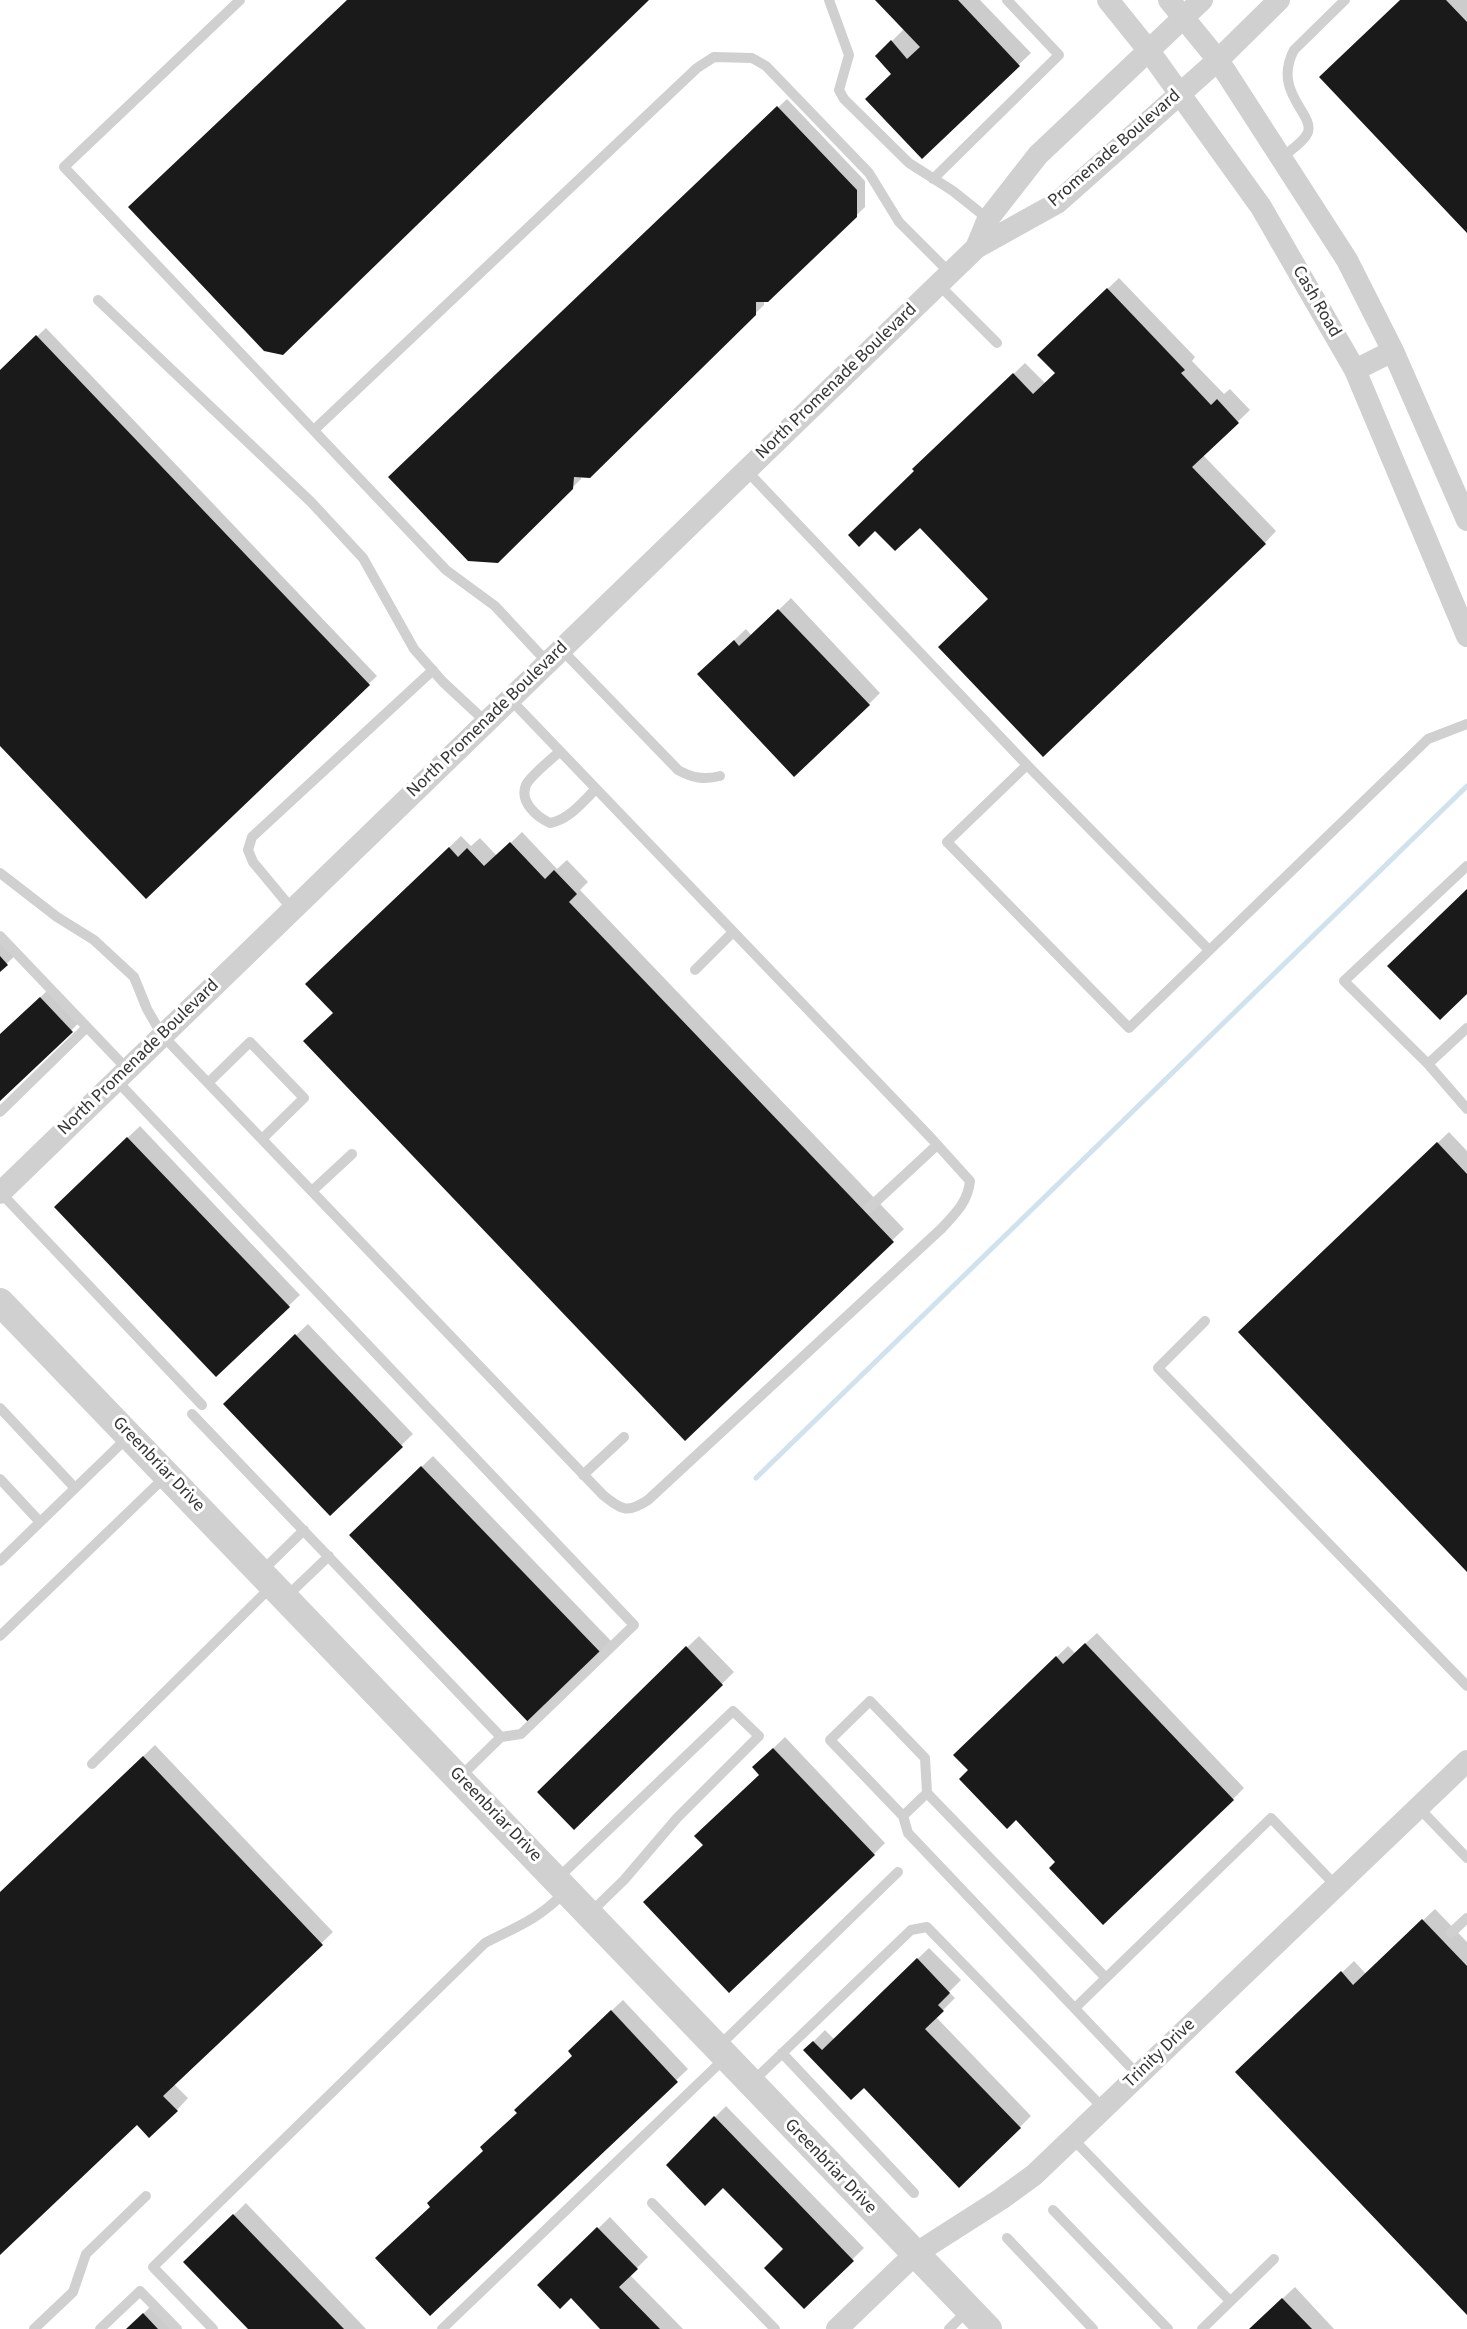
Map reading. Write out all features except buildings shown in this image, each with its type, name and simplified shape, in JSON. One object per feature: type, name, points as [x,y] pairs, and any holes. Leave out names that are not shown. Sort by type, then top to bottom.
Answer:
[{"type":"street","name":"Cash Road","points":[[1108,0],[1149,51],[1261,207],[1355,370],[1467,636]]},
{"type":"street","points":[[1169,0],[1218,60],[1347,260],[1393,351],[1467,520]]},
{"type":"street","points":[[976,248],[988,219],[1038,154],[1202,0]]},
{"type":"street","name":"Promenade Boulevard","points":[[976,248],[1057,203],[1218,60],[1279,0]]},
{"type":"street","name":"North Promenade Boulevard","points":[[0,1193],[976,248]]},
{"type":"street","points":[[1355,370],[1393,351]]},
{"type":"street","name":"Greenbriar Drive","points":[[0,1302],[274,1584],[750,2084],[979,2319]]},
{"type":"street","name":"Trinity Drive","points":[[837,2329],[915,2254],[1034,2175],[1467,1761]]},
{"type":"lane","points":[[240,0],[64,167],[446,570],[495,606],[554,656],[678,770],[691,777],[710,779],[720,776]]},
{"type":"lane","points":[[830,0],[849,55],[839,90],[844,99],[909,163],[988,219]]},
{"type":"lane","points":[[933,179],[1059,55],[1007,0]]},
{"type":"lane","points":[[1282,158],[1309,130],[1308,122],[1289,84],[1287,70],[1290,59],[1294,50],[1346,0]]},
{"type":"lane","points":[[314,430],[697,68],[714,57],[752,58],[766,66],[869,173],[899,222],[998,343]]},
{"type":"lane","points":[[98,300],[311,502],[363,558],[414,650],[486,722]]},
{"type":"lane","points":[[746,470],[1027,765],[1209,950]]},
{"type":"lane","points":[[292,909],[253,862],[248,850],[252,837],[433,670]]},
{"type":"lane","points":[[0,873],[57,917],[94,940],[134,977],[147,1009],[162,1035],[583,1475],[619,1508],[635,1509],[648,1500],[812,1350],[941,1229],[964,1203],[969,1193],[970,1181],[510,699]]},
{"type":"lane","points":[[1027,765],[947,842],[1129,1028],[1428,738],[1467,724]]},
{"type":"lane","points":[[560,751],[526,785],[528,804],[533,812],[550,823],[559,821],[596,789]]},
{"type":"lane","points":[[1467,866],[1344,981],[1428,1064],[1467,1109]]},
{"type":"lane","points":[[695,970],[733,932]]},
{"type":"lane","points":[[0,936],[87,1027],[122,1074],[634,1625],[521,1734],[501,1737],[459,1778]]},
{"type":"lane","points":[[0,1112],[87,1027]]},
{"type":"lane","points":[[1428,1064],[1467,1028]]},
{"type":"lane","points":[[208,1083],[250,1042],[304,1098],[262,1139]]},
{"type":"lane","points":[[869,1208],[937,1145]]},
{"type":"lane","points":[[312,1191],[352,1154]]},
{"type":"lane","points":[[0,1193],[202,1405]]},
{"type":"lane","points":[[1205,1322],[1158,1368],[1467,1686]]},
{"type":"lane","points":[[0,1408],[75,1488]]},
{"type":"lane","points":[[192,1414],[501,1737]]},
{"type":"lane","points":[[1,1558],[129,1436]]},
{"type":"lane","points":[[583,1475],[624,1437]]},
{"type":"lane","points":[[0,1636],[167,1475]]},
{"type":"lane","points":[[0,1479],[40,1522]]},
{"type":"lane","points":[[92,1764],[274,1584],[304,1530]]},
{"type":"lane","points":[[274,1584],[329,1556]]},
{"type":"lane","points":[[1106,1978],[927,1793],[925,1758],[870,1701],[830,1740],[903,1816],[908,1833],[1138,2075]]},
{"type":"lane","points":[[213,2329],[153,2267],[486,1943],[538,1916],[562,1885],[733,1711],[759,1736],[677,1818],[624,1880],[589,1914]]},
{"type":"lane","points":[[903,1816],[927,1793]]},
{"type":"lane","points":[[1418,1807],[1467,1858]]},
{"type":"lane","points":[[1075,2008],[1271,1818],[1336,1886]]},
{"type":"lane","points":[[442,2329],[721,2053],[898,1872]]},
{"type":"lane","points":[[1451,1933],[1467,1918]]},
{"type":"lane","points":[[750,2084],[911,1930],[927,1928],[1103,2108]]},
{"type":"lane","points":[[782,2053],[914,2193]]},
{"type":"lane","points":[[1072,2138],[1230,2301]]},
{"type":"lane","points":[[34,2329],[72,2292],[86,2254],[146,2196]]},
{"type":"lane","points":[[652,2203],[775,2329]]},
{"type":"lane","points":[[1053,2210],[1168,2329]]},
{"type":"lane","points":[[1007,2238],[1094,2329]]},
{"type":"lane","points":[[1202,2329],[1274,2259]]},
{"type":"lane","points":[[100,2329],[140,2291],[177,2329]]},
{"type":"lane","points":[[949,2329],[979,2319]]},
{"type":"waterway","points":[[756,1478],[1467,786]]}]
